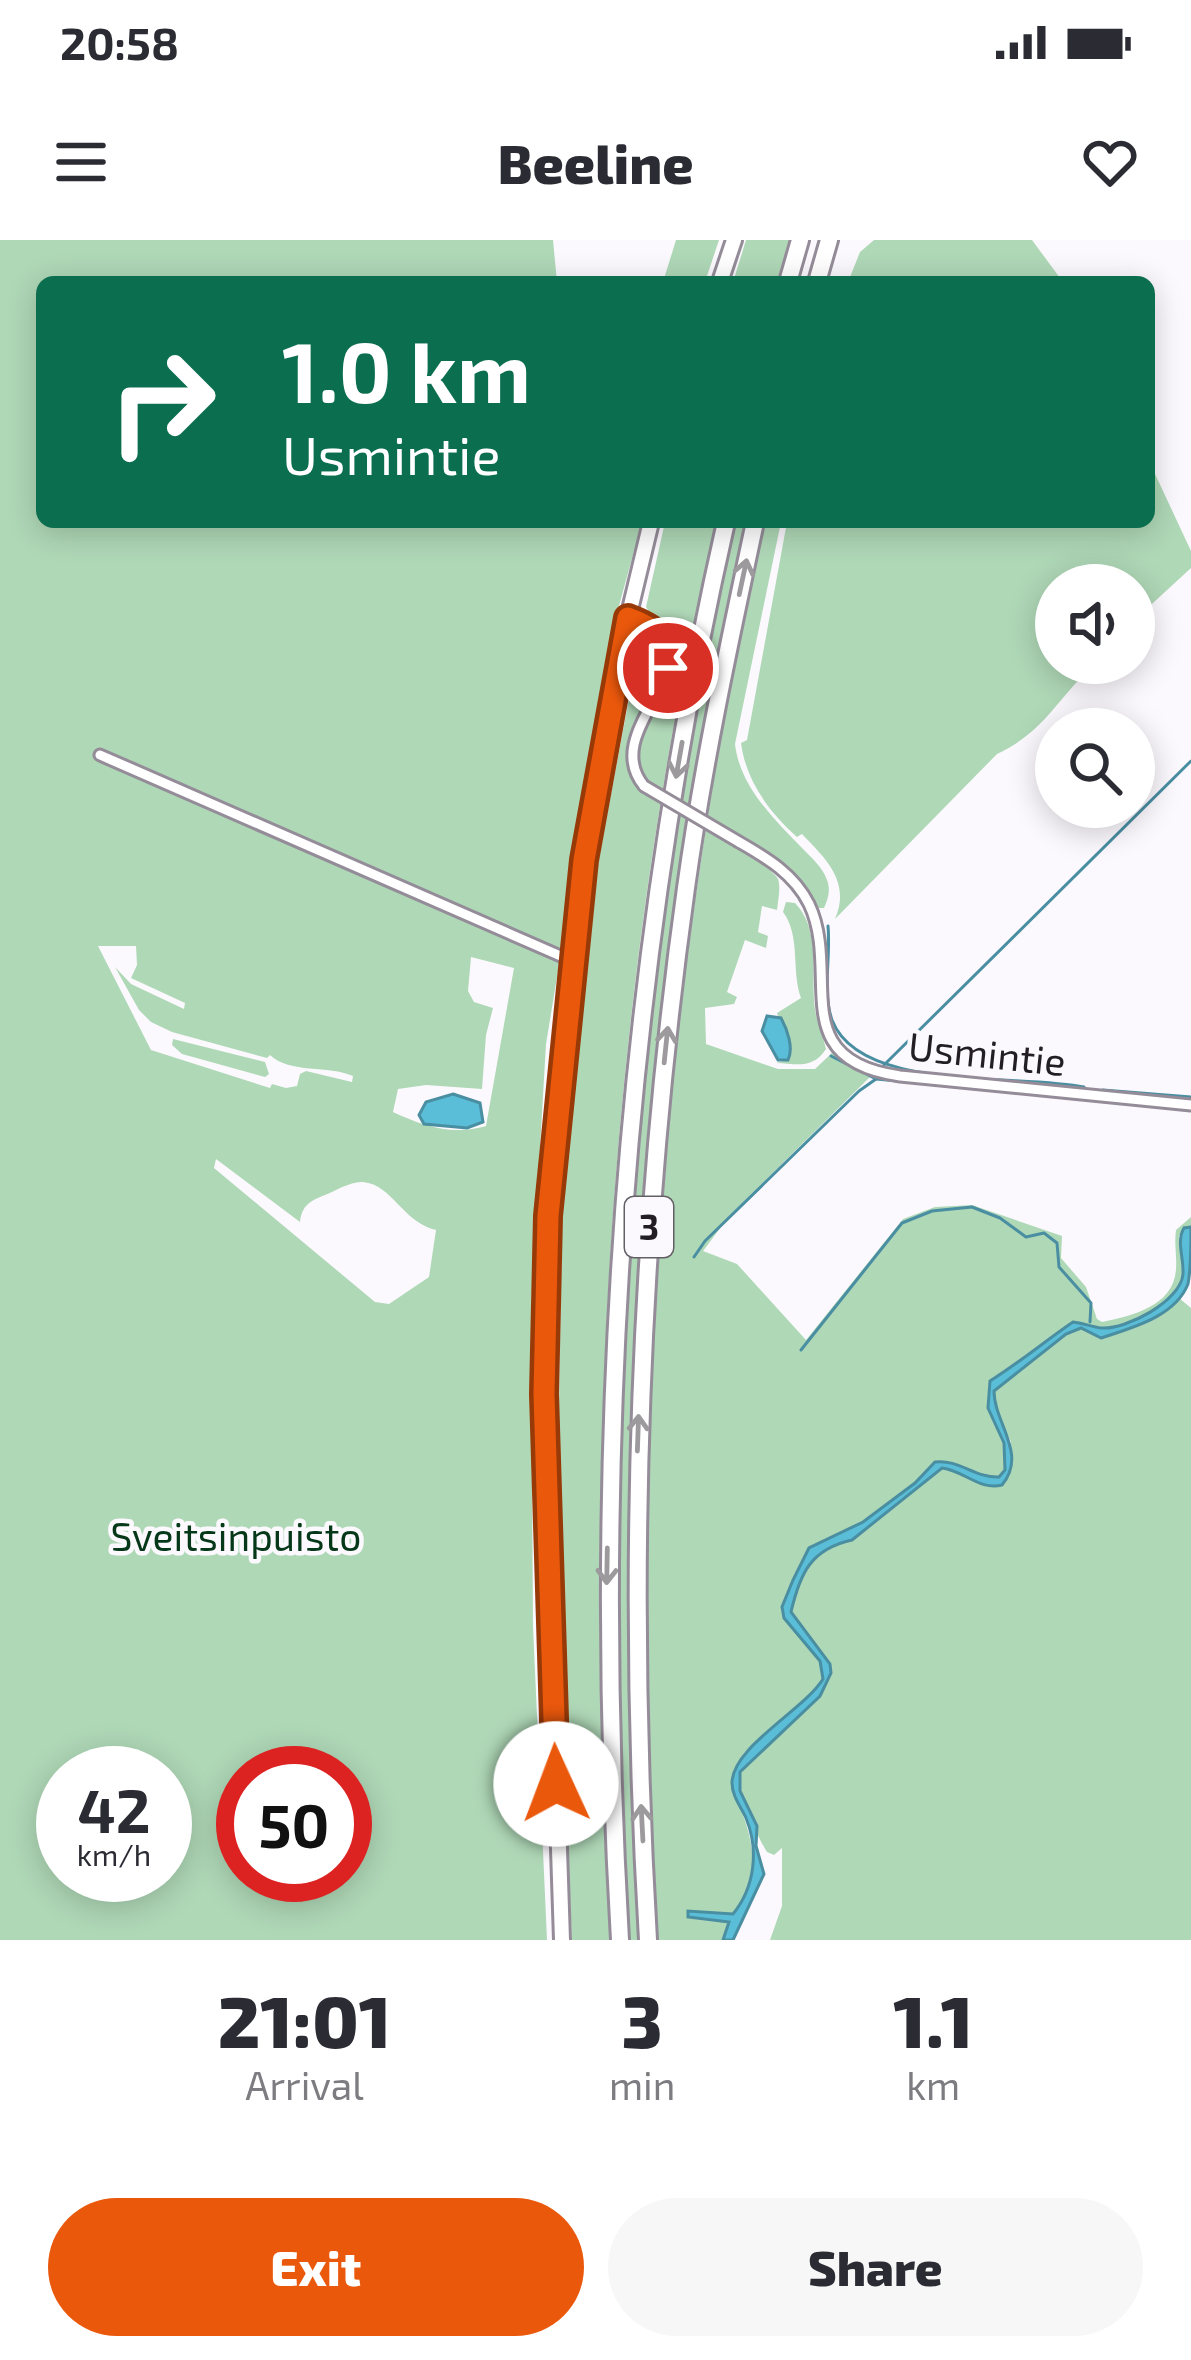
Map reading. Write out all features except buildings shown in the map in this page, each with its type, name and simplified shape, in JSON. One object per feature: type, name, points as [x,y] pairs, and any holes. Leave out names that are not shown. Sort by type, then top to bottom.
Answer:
[{"type":"highway","points":[[790,276],[800,240]]},
{"type":"highway","points":[[819,276],[829,240]]},
{"type":"highway","name":"3","points":[[620,1940],[607,1585],[619,1241],[630,1100],[656,902],[696,664],[725,528]]},
{"type":"highway","name":"3","points":[[648,1940],[636,1626],[639,1399],[647,1254],[687,882],[754,528]]},
{"type":"main road","points":[[722,276],[734,240]]},
{"type":"main road","points":[[562,1940],[544,1394],[548,1216],[584,860],[628,618],[650,528]]},
{"type":"street","name":"Usmintie","points":[[628,618],[661,635],[668,650],[667,675],[639,726],[632,762],[644,786],[779,867],[802,892],[819,936],[824,1023],[839,1048],[855,1061],[900,1076],[1191,1105]]},
{"type":"street","points":[[100,755],[572,961]]},
{"type":"green space","name":"Sveitsinpuisto","points":[[0,240],[553,240],[556,276],[36,276],[36,528],[640,528],[617,613],[546,1044],[531,1305],[533,1626],[547,1940],[0,1940]],"holes":[[[98,946],[136,946],[137,965],[131,978],[185,1003],[184,1009],[131,984],[115,967],[151,1022],[172,1032],[267,1058],[270,1055],[288,1065],[353,1076],[352,1082],[306,1071],[300,1074],[297,1086],[272,1084],[270,1088],[151,1050]],[[471,957],[514,968],[486,1126],[438,1128],[393,1112],[398,1089],[426,1085],[482,1089],[493,1008],[474,1002],[468,991]],[[216,1159],[300,1222],[315,1199],[353,1183],[373,1185],[414,1220],[436,1230],[429,1277],[389,1304],[375,1302],[214,1168]]]},
{"type":"green space","points":[[676,240],[719,240],[707,276],[665,276]]},
{"type":"green space","points":[[746,240],[789,240],[779,276],[735,276]]},
{"type":"green space","points":[[874,240],[1032,240],[1059,276],[850,276],[860,252]]},
{"type":"green space","points":[[1155,474],[1191,551],[1191,568],[1155,601],[1155,564],[1035,564],[1035,684],[1075,684],[1054,708],[1035,708],[1035,728],[997,754],[835,919],[840,894],[834,872],[802,834],[797,837],[768,806],[748,770],[741,743],[747,740],[786,528],[1155,528]]},
{"type":"green space","points":[[664,528],[715,528],[679,697],[650,873],[627,1050],[612,1227],[600,1583],[611,1940],[572,1940],[558,1464],[562,1218],[597,869],[640,640],[646,633],[659,647],[661,664],[628,747],[629,768],[642,789],[646,782],[637,747],[674,665],[672,641],[646,607]]},
{"type":"green space","points":[[731,528],[748,528],[692,830],[649,1130],[639,1245],[630,1477],[631,1709],[641,1940],[624,1940],[612,1527],[634,1128],[675,811]]},
{"type":"green space","points":[[762,528],[780,528],[735,744],[751,788],[820,867],[828,894],[824,908],[815,908],[784,869],[715,823],[775,875],[779,890],[777,910],[762,906],[758,932],[768,936],[766,948],[745,940],[727,992],[737,997],[734,1004],[705,1008],[706,1044],[778,1069],[815,1069],[835,1050],[873,1074],[730,1215],[703,1251],[737,1264],[806,1340],[903,1219],[935,1207],[972,1205],[1062,1236],[1061,1258],[1086,1287],[1102,1322],[1150,1307],[1168,1292],[1176,1269],[1176,1230],[1191,1217],[1191,1227],[1179,1236],[1183,1279],[1176,1291],[1143,1318],[1105,1329],[1087,1325],[1058,1332],[1022,1362],[993,1377],[992,1420],[1004,1443],[1005,1470],[998,1477],[980,1475],[958,1464],[930,1466],[863,1522],[809,1548],[782,1607],[784,1619],[820,1661],[823,1679],[796,1711],[745,1755],[732,1790],[752,1853],[743,1899],[733,1914],[689,1911],[688,1917],[730,1922],[723,1940],[656,1940],[645,1581],[659,1227],[699,875]]},
{"type":"green space","points":[[786,902],[795,903],[809,927],[815,1010],[826,1049],[804,1064],[776,1063],[788,1060],[791,1053],[777,1013],[801,998],[792,932],[783,912]]},
{"type":"green space","points":[[173,1039],[265,1062],[269,1074],[265,1077],[182,1054],[172,1045]]},
{"type":"green space","points":[[1179,1298],[1191,1308],[1191,1940],[770,1940],[782,1906],[782,1848],[774,1855],[767,1852],[745,1806],[739,1780],[750,1759],[820,1696],[831,1673],[791,1612],[809,1564],[826,1549],[852,1540],[942,1468],[986,1484],[1003,1485],[1011,1442],[994,1406],[993,1391],[1065,1335],[1081,1328],[1101,1337],[1112,1334]]},
{"type":"water","points":[[767,1016],[783,1022],[790,1044],[788,1060],[778,1060],[762,1031]]},
{"type":"water","points":[[453,1094],[480,1103],[483,1122],[467,1128],[424,1124],[419,1115],[426,1102]]},
{"type":"water","points":[[1191,1227],[1188,1284],[1173,1305],[1151,1320],[1101,1338],[1081,1328],[1066,1334],[994,1391],[1011,1450],[1012,1462],[1002,1485],[987,1485],[942,1468],[852,1540],[826,1550],[810,1565],[791,1612],[830,1664],[831,1673],[820,1696],[740,1772],[740,1791],[757,1826],[756,1846],[764,1874],[733,1940],[723,1940],[729,1922],[688,1917],[688,1911],[733,1914],[740,1903],[750,1880],[753,1855],[750,1830],[732,1788],[735,1769],[756,1742],[823,1679],[820,1661],[784,1618],[782,1607],[809,1548],[863,1522],[935,1462],[999,1477],[1005,1470],[1004,1443],[988,1408],[990,1381],[1073,1322],[1112,1327],[1163,1303],[1180,1284],[1181,1238],[1184,1228]]},
{"type":"waterway","points":[[884,1065],[1191,761]]},
{"type":"waterway","points":[[828,926],[829,1009],[848,1043],[906,1070],[1084,1087]]},
{"type":"waterway","points":[[831,1056],[876,1079],[1009,1091]]},
{"type":"waterway","points":[[694,1257],[705,1241],[876,1079]]},
{"type":"waterway","points":[[1103,1090],[1191,1097]]},
{"type":"waterway","points":[[801,1350],[902,1223],[932,1211],[972,1207],[1000,1218],[1026,1237],[1044,1233],[1057,1243],[1059,1267],[1091,1303],[1090,1322]]},
{"type":"route","points":[[556,1784],[544,1394],[548,1216],[572,961],[584,860],[628,618],[661,635],[668,650],[668,668]]}]
